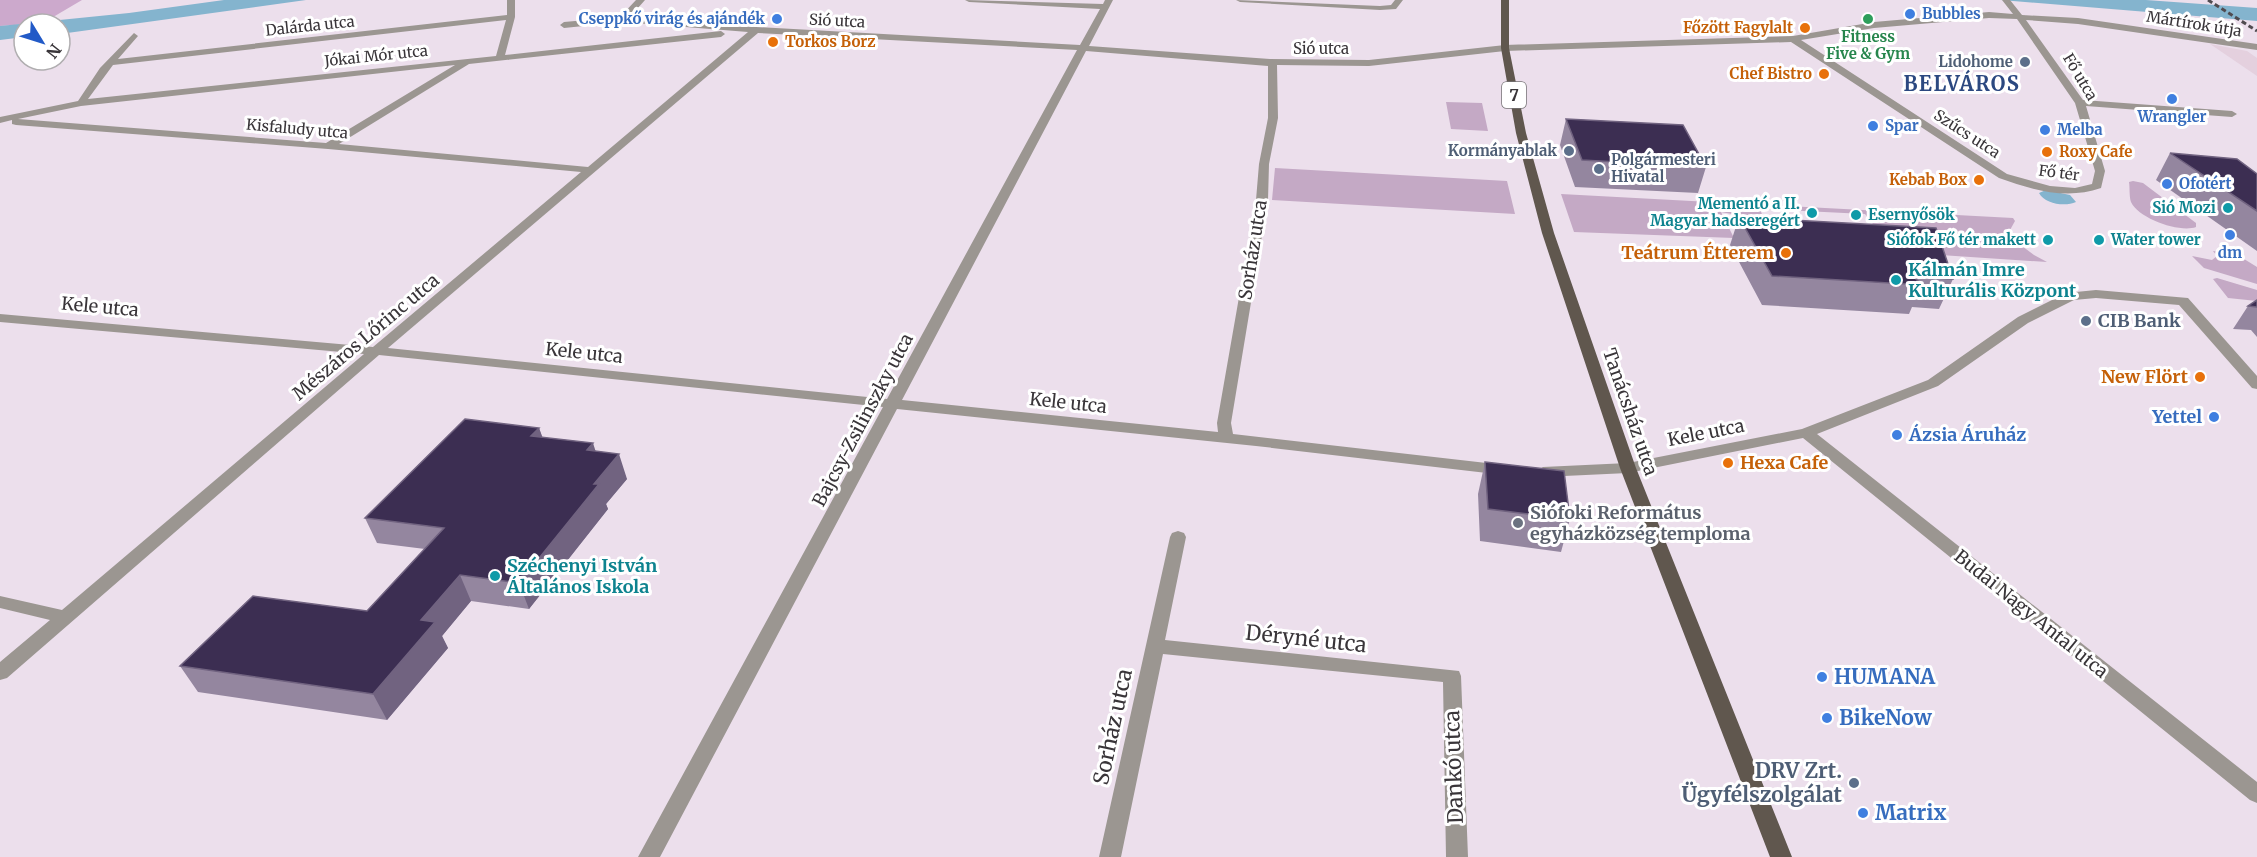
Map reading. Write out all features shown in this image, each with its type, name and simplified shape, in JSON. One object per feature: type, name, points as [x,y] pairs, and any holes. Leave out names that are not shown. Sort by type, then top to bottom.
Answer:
[{"type":"main road","name":"Tanácsház utca","points":[[1505,0],[1505,48],[1521,133],[1541,211],[1628,468],[1781,857]]},
{"type":"street","points":[[500,57],[511,17],[511,0]]},
{"type":"street","points":[[622,19],[641,0]]},
{"type":"street","points":[[969,0],[1108,4]]},
{"type":"street","points":[[1240,0],[1380,8],[1393,7],[1399,0]]},
{"type":"street","name":"Fő utca","points":[[2006,0],[2079,103],[2100,171]]},
{"type":"street","name":"Bajcsy-Zsilinszky utca","points":[[649,857],[893,405],[1082,48],[1108,4]]},
{"type":"street","name":"Sió utca","points":[[564,25],[622,19],[756,30],[1082,48],[1270,62],[1369,63],[1505,48],[1793,39],[1910,21],[2016,13]]},
{"type":"street","name":"Mártírok útja","points":[[2016,13],[2257,47]]},
{"type":"street","name":"Dalárda utca","points":[[112,62],[511,17]]},
{"type":"street","points":[[714,35],[735,28]]},
{"type":"street","name":"Jókai Mór utca","points":[[0,120],[81,103],[756,30]]},
{"type":"street","name":"Mészáros Lőrinc utca","points":[[0,673],[756,30]]},
{"type":"street","points":[[81,103],[103,70],[134,36]]},
{"type":"street","name":"Szűcs utca","points":[[1793,39],[2003,176]]},
{"type":"street","points":[[328,146],[469,60]]},
{"type":"street","name":"Sorház utca","points":[[1226,438],[1224,423],[1262,200],[1264,164],[1273,118],[1273,66],[1270,62]]},
{"type":"street","points":[[2079,103],[2232,114]]},
{"type":"street","name":"Kisfaludy utca","points":[[0,120],[590,170]]},
{"type":"street","name":"Fő tér","points":[[2003,176],[2021,183],[2085,191],[2097,186],[2100,171]]},
{"type":"street","name":"Kele utca","points":[[0,318],[376,351],[1226,438],[1526,472],[1628,468],[1806,433],[1933,383],[2023,320],[2071,296],[2096,294],[2183,301],[2257,385]]},
{"type":"street","name":"Budai Nagy Antal utca","points":[[1806,433],[2257,794]]},
{"type":"street","name":"Sorház utca","points":[[1110,857],[1178,537]]},
{"type":"street","points":[[0,602],[66,617]]},
{"type":"street","name":"Déryné utca","points":[[1155,646],[1452,676]]},
{"type":"street","name":"Dankó utca","points":[[1452,676],[1457,857]]},
{"type":"shaded area","points":[[0,0],[82,0],[62,12],[12,12],[12,25],[0,26]]},
{"type":"shaded area","points":[[2210,44],[2247,51],[2257,58],[2257,76]]},
{"type":"shaded area","points":[[1446,102],[1482,103],[1488,131],[1451,129]]},
{"type":"shaded area","points":[[1275,168],[1507,181],[1515,214],[1272,200]]},
{"type":"shaded area","points":[[2129,182],[2143,183],[2196,223],[2196,227],[2171,226],[2142,214],[2131,202]]},
{"type":"shaded area","points":[[1561,194],[2013,218],[2015,221],[2010,230],[2010,237],[2047,262],[1895,252],[1865,214],[1760,209],[1763,217],[1758,219],[1721,212],[1734,238],[1574,232]]},
{"type":"shaded area","points":[[2213,251],[2236,254],[2257,267],[2257,284],[2204,268],[2192,256],[2212,260],[2217,256]]},
{"type":"shaded area","points":[[2217,278],[2257,290],[2257,301],[2228,298],[2213,279]]},
{"type":"water","points":[[224,0],[306,0],[72,32],[72,19]]},
{"type":"water","points":[[2001,0],[2146,0],[2257,8],[2257,21]]},
{"type":"water","points":[[12,25],[12,38],[0,40],[0,26]]},
{"type":"water","points":[[2046,190],[2070,195],[2076,202],[2061,204],[2050,202],[2039,193]]},
{"type":"building","points":[[1566,119],[1683,125],[1706,167],[1582,160]]},
{"type":"building","points":[[2170,153],[2237,159],[2257,174],[2257,211]]},
{"type":"building","points":[[1739,217],[1936,228],[1953,279],[1914,277],[1922,285],[1772,276]]},
{"type":"building","points":[[2257,300],[2257,307],[2248,306]]},
{"type":"building","points":[[465,419],[539,428],[531,436],[593,443],[587,450],[619,454],[594,484],[599,484],[519,583],[460,575],[421,620],[435,622],[373,694],[180,666],[253,596],[367,611],[444,528],[365,518]]},
{"type":"building","points":[[1485,462],[1564,471],[1570,519],[1488,509]]},
{"type":"railway","points":[[2208,0],[2257,31]]},
{"type":"place","name":"Bubbles","points":[[1910,14]]},
{"type":"place","name":"Cseppkő virág és ajándék","points":[[777,19]]},
{"type":"place","name":"Fitness Five & Gym","points":[[1868,19]]},
{"type":"place","name":"Főzött Fagylalt","points":[[1805,28]]},
{"type":"place","name":"Torkos Borz","points":[[773,42]]},
{"type":"place","name":"Lidohome","points":[[2025,62]]},
{"type":"place","name":"Chef Bistro","points":[[1824,74]]},
{"type":"place","name":"Wrangler","points":[[2172,99]]},
{"type":"place","name":"Spar","points":[[1873,126]]},
{"type":"place","name":"Melba","points":[[2045,130]]},
{"type":"place","name":"Kormányablak","points":[[1569,151]]},
{"type":"place","name":"Roxy Cafe","points":[[2047,152]]},
{"type":"place","name":"Polgármesteri Hivatal","points":[[1599,169]]},
{"type":"place","name":"Kebab Box","points":[[1979,180]]},
{"type":"place","name":"Ofotért","points":[[2167,184]]},
{"type":"place","name":"Sió Mozi","points":[[2228,208]]},
{"type":"place","name":"Mementó a II. Magyar hadseregért","points":[[1812,213]]},
{"type":"place","name":"Esernyősök","points":[[1856,215]]},
{"type":"place","name":"dm","points":[[2230,235]]},
{"type":"place","name":"Siófok Fő tér makett","points":[[2048,240]]},
{"type":"place","name":"Water tower","points":[[2099,240]]},
{"type":"place","name":"Teátrum Étterem","points":[[1786,253]]},
{"type":"place","name":"Kálmán Imre Kulturális Központ","points":[[1896,280]]},
{"type":"place","name":"CIB Bank","points":[[2086,321]]},
{"type":"place","name":"New Flört","points":[[2200,377]]},
{"type":"place","name":"Yettel","points":[[2214,417]]},
{"type":"place","name":"Ázsia Áruház","points":[[1897,435]]},
{"type":"place","name":"Hexa Cafe","points":[[1728,463]]},
{"type":"place","name":"Siófoki Református egyházközség temploma","points":[[1518,523]]},
{"type":"place","name":"Széchenyi István Általános Iskola","points":[[495,576]]},
{"type":"place","name":"HUMANA","points":[[1822,677]]},
{"type":"place","name":"BikeNow","points":[[1827,718]]},
{"type":"place","name":"DRV Zrt. Ügyfélszolgálat","points":[[1854,783]]},
{"type":"place","name":"Matrix","points":[[1863,813]]},
{"type":"district","name":"BELVÁROS","points":[[1962,84]]}]
